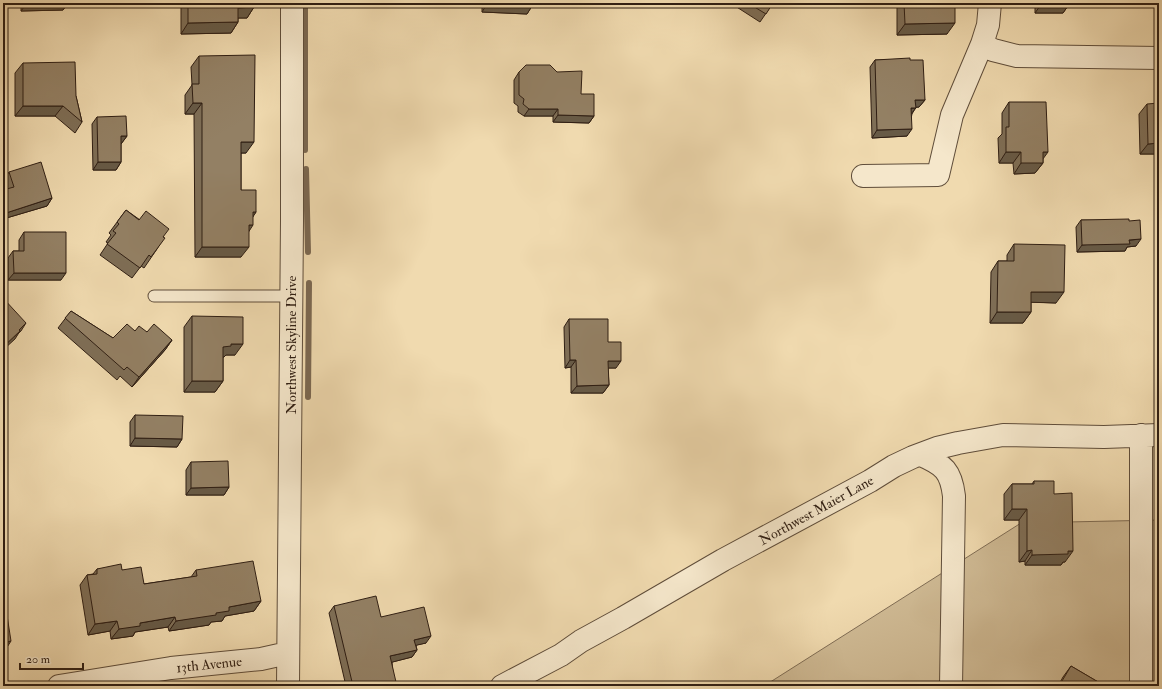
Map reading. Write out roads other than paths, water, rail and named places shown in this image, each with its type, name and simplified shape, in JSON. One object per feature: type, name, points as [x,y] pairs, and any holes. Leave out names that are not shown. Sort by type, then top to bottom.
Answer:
[{"type":"street","name":"Northwest Skyline Drive","points":[[288,686],[292,3]]},
{"type":"street","points":[[863,176],[938,175],[952,115],[988,26],[990,3]]},
{"type":"street","points":[[982,44],[993,50],[1018,56],[1159,58]]},
{"type":"street","name":"Northwest Maier Lane","points":[[502,686],[561,655],[581,641],[723,560],[870,481],[894,466],[937,448],[1003,435],[1104,437],[1150,435]]},
{"type":"street","points":[[1142,686],[1150,435]]},
{"type":"street","points":[[921,455],[940,465],[948,473],[954,496],[951,686]]},
{"type":"street","name":"13th Avenue","points":[[59,686],[171,668],[261,658],[288,653]]},
{"type":"lane","points":[[154,296],[291,296]]},
{"type":"waterway","points":[[305,3],[305,150]]},
{"type":"waterway","points":[[306,169],[308,252]]},
{"type":"waterway","points":[[308,397],[309,283]]}]
